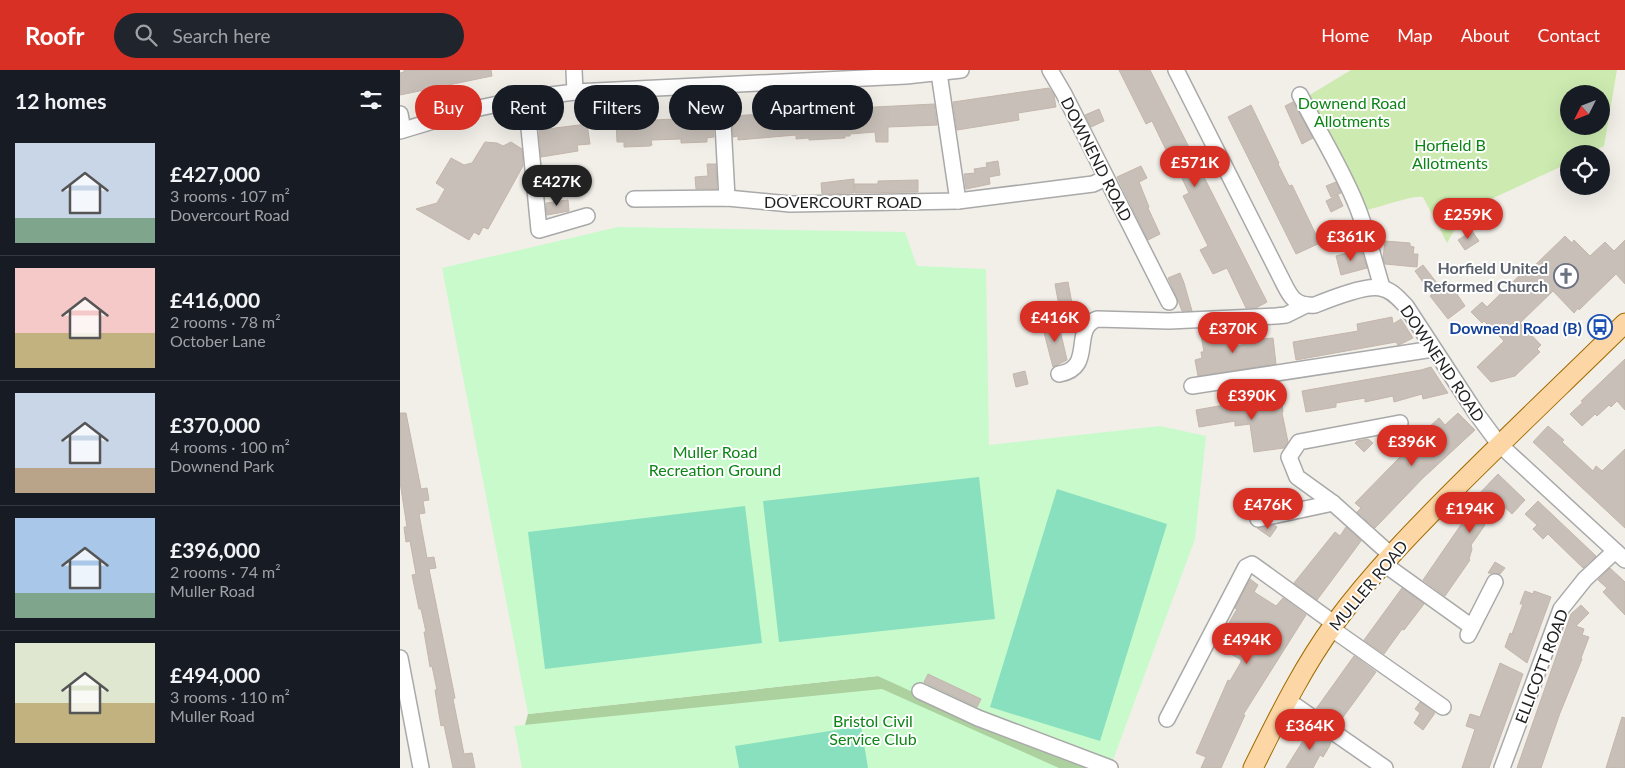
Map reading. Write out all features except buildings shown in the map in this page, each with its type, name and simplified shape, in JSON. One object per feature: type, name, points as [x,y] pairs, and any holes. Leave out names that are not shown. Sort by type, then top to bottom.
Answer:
[{"type":"main road","name":"MULLER ROAD","points":[[1252,768],[1287,700],[1333,626],[1364,586],[1419,525],[1625,323]]},
{"type":"street","points":[[574,70],[575,85]]},
{"type":"street","points":[[735,85],[906,73],[939,73],[961,70]]},
{"type":"street","name":"DOWNEND ROAD","points":[[1050,70],[1064,94],[1100,181],[1169,302]]},
{"type":"street","points":[[1176,70],[1291,296],[1296,302],[1306,306]]},
{"type":"street","points":[[939,73],[958,201]]},
{"type":"street","points":[[1058,374],[1070,371],[1076,367],[1080,358],[1087,326],[1097,319],[1169,321],[1286,315],[1306,306],[1315,305],[1368,288],[1382,288],[1358,208],[1300,95]]},
{"type":"street","points":[[400,114],[402,130],[492,105]]},
{"type":"street","points":[[529,130],[539,230],[587,216]]},
{"type":"street","points":[[723,130],[727,198]]},
{"type":"street","name":"DOVERCOURT ROAD","points":[[634,199],[727,198],[790,204],[958,201],[1100,181]]},
{"type":"street","name":"DOWNEND ROAD","points":[[1382,288],[1392,293],[1406,306],[1476,413],[1500,444],[1621,555]]},
{"type":"street","points":[[1192,386],[1433,349]]},
{"type":"street","points":[[1400,423],[1299,442],[1289,456],[1297,477],[1333,503],[1388,560],[1470,632],[1496,582]]},
{"type":"street","points":[[1258,519],[1333,503]]},
{"type":"street","name":"ELLICOTT ROAD","points":[[1502,768],[1561,608],[1586,579],[1621,555]]},
{"type":"street","points":[[1167,718],[1246,567],[1252,564],[1443,707]]},
{"type":"street","points":[[400,658],[421,768]]},
{"type":"street","points":[[920,691],[978,718],[1110,768]]},
{"type":"street","points":[[1287,700],[1385,768]]},
{"type":"green space","points":[[1351,70],[1617,70],[1610,111],[1610,85],[1560,85],[1560,135],[1606,135],[1604,145],[1560,145],[1560,167],[1476,206],[1459,222],[1447,243],[1423,197],[1403,200],[1364,211],[1308,96]]},
{"type":"green space","name":"Muller Road Recreation Ground","points":[[618,227],[905,232],[917,266],[986,269],[989,445],[1160,426],[1206,436],[1195,539],[1110,768],[917,694],[878,676],[528,714],[442,268]]},
{"type":"green space","points":[[979,477],[995,619],[779,642],[763,501]]},
{"type":"green space","points":[[1057,489],[1167,524],[1100,741],[990,707]]},
{"type":"green space","points":[[745,506],[762,643],[545,669],[528,532]]},
{"type":"green space","name":"Bristol Civil Service Club","points":[[878,676],[1091,768],[1046,768],[523,732],[528,714]]},
{"type":"green space","name":"Bristol Civil Service Club","points":[[882,689],[1059,768],[522,768],[514,726]]},
{"type":"green space","points":[[861,726],[868,768],[739,768],[735,746]]},
{"type":"place","name":"Horfield United Reformed Church","points":[[1566,276]]},
{"type":"place","name":"Downend Road (B)","points":[[1600,327]]},
{"type":"park label","name":"Downend Road Allotments","points":[[1352,111]]},
{"type":"park label","name":"Horfield B Allotments","points":[[1450,153]]}]
